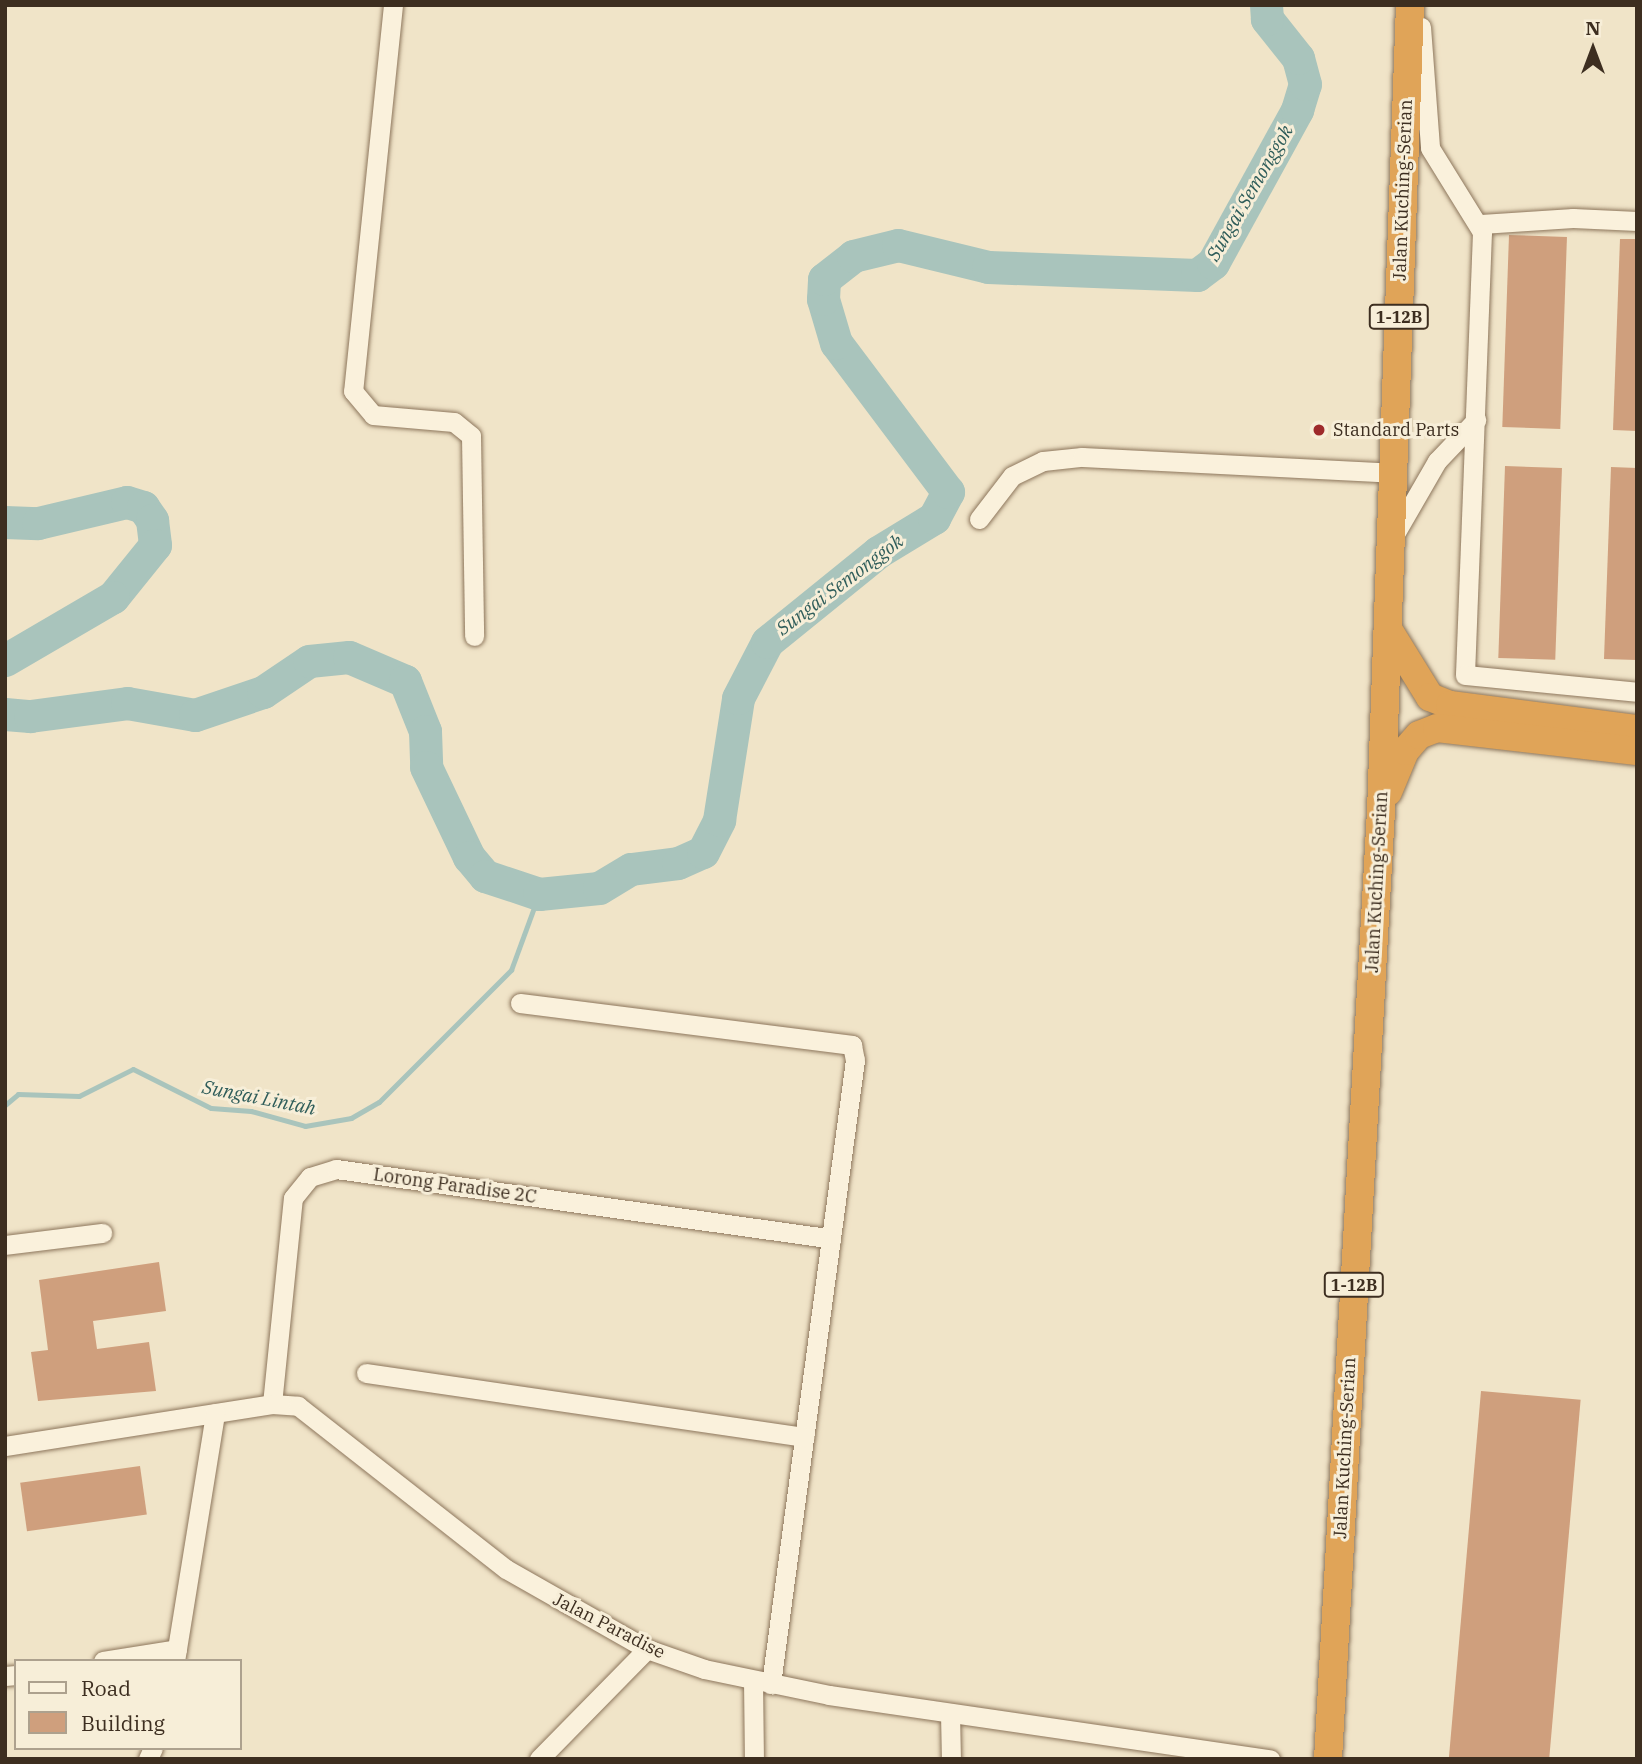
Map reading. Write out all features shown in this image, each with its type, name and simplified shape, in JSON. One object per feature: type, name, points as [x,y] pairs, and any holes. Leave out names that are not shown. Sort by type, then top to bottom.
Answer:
[{"type":"highway","name":"Jalan Kuching-Serian","points":[[1328,1759],[1381,811],[1410,5]]},
{"type":"highway","points":[[1388,629],[1430,697],[1465,709],[1637,729]]},
{"type":"highway","points":[[1381,811],[1405,751],[1419,735],[1437,728],[1637,751]]},
{"type":"street","points":[[393,5],[353,391],[373,415],[454,422],[471,436],[474,636]]},
{"type":"street","points":[[1420,5],[1430,148],[1447,182],[1481,224],[1465,709]]},
{"type":"street","points":[[1481,224],[1573,218],[1637,221]]},
{"type":"street","points":[[1390,543],[1437,461],[1476,420]]},
{"type":"street","points":[[979,519],[1012,476],[1043,461],[1083,457],[1393,473]]},
{"type":"street","points":[[1465,675],[1637,692]]},
{"type":"street","points":[[520,1003],[852,1045],[855,1060],[804,1437],[762,1682],[754,1759]]},
{"type":"street","name":"Lorong Paradise 2C","points":[[272,1404],[293,1198],[310,1177],[336,1169],[831,1239]]},
{"type":"street","points":[[5,1245],[102,1233]]},
{"type":"street","points":[[366,1373],[804,1437]]},
{"type":"street","name":"Jalan Paradise","points":[[5,1446],[272,1404],[298,1406],[506,1569],[647,1649],[762,1682],[1150,1750],[1270,1759]]},
{"type":"street","points":[[127,1659],[176,1655],[215,1413]]},
{"type":"street","points":[[539,1759],[647,1649]]},
{"type":"street","points":[[950,1713],[951,1759]]},
{"type":"building","points":[[1509,235],[1567,237],[1560,429],[1502,427]]},
{"type":"building","points":[[1620,239],[1637,239],[1637,431],[1613,430]]},
{"type":"building","points":[[1505,466],[1562,468],[1555,660],[1498,658]]},
{"type":"building","points":[[1611,467],[1637,468],[1637,660],[1604,659]]},
{"type":"building","points":[[159,1262],[166,1311],[93,1321],[97,1349],[149,1342],[156,1391],[38,1401],[31,1352],[48,1350],[39,1280]]},
{"type":"building","points":[[1481,1391],[1581,1400],[1549,1759],[1449,1759]]},
{"type":"building","points":[[140,1466],[147,1515],[27,1531],[20,1483]]},
{"type":"waterway","name":"Sungai Semonggok","points":[[5,714],[30,716],[127,703],[195,715],[263,692],[309,661],[349,657],[405,681],[425,731],[426,767],[469,857],[485,876],[539,894],[599,888],[631,869],[678,863],[703,852],[719,820],[738,698],[767,642],[878,552],[934,518],[948,492],[836,343],[823,299],[824,279],[853,256],[898,245],[988,267],[1197,275],[1213,263],[1297,110],[1305,84],[1298,58],[1267,19],[1266,5]]},
{"type":"waterway","name":"Sungai Semonggok","points":[[5,522],[38,523],[127,502],[143,507],[152,520],[155,545],[113,597],[5,660]]},
{"type":"waterway","name":"Sungai Lintah","points":[[5,1105],[18,1094],[79,1096],[133,1069],[211,1108],[251,1111],[305,1126],[351,1118],[379,1102],[511,970],[539,894]]},
{"type":"place","name":"Standard Parts","points":[[1319,430]]}]
